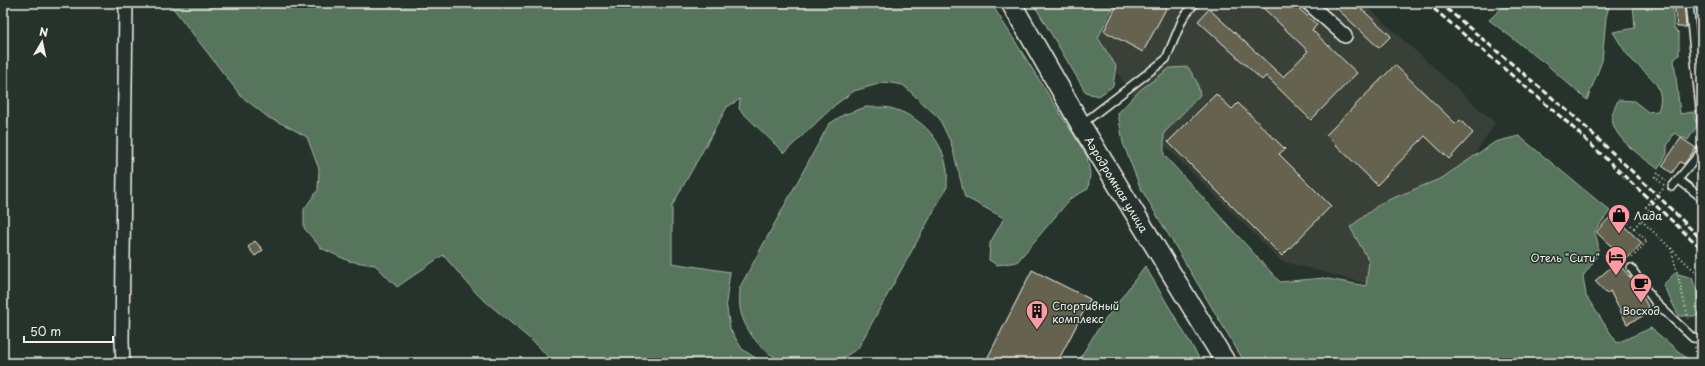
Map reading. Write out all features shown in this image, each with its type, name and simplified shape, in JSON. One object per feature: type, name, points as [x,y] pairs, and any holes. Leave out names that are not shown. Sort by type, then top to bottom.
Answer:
[{"type":"street","points":[[123,363],[126,3]]},
{"type":"street","name":"Аэродромная улица","points":[[1011,3],[1080,125],[1226,363]]},
{"type":"street","points":[[1308,3],[1345,36]]},
{"type":"lane","points":[[1080,125],[1166,59],[1183,18],[1195,3]]},
{"type":"lane","points":[[1689,3],[1702,128]]},
{"type":"lane","points":[[1672,187],[1700,153],[1702,146]]},
{"type":"lane","points":[[1679,180],[1702,198]]},
{"type":"lane","points":[[1631,268],[1655,302],[1693,338],[1702,339]]},
{"type":"path","points":[[1634,228],[1650,211],[1646,206],[1665,187],[1655,177],[1658,173],[1672,187]]},
{"type":"path","points":[[1622,217],[1647,241],[1634,252],[1627,262],[1631,268]]},
{"type":"path","points":[[1641,220],[1702,278]]},
{"type":"path","points":[[1670,247],[1698,363]]},
{"type":"shaded area","points":[[1114,3],[1363,3],[1495,123],[1458,180],[1372,285],[1281,261],[1165,146],[1096,39]]},
{"type":"green space","points":[[169,3],[991,3],[1087,156],[1090,174],[1088,189],[1071,198],[1017,262],[997,265],[989,260],[990,243],[1004,218],[965,197],[951,143],[939,118],[903,85],[885,82],[854,91],[835,105],[784,153],[739,109],[740,99],[727,107],[672,206],[672,263],[730,272],[726,302],[730,329],[742,349],[763,363],[554,363],[537,345],[478,295],[443,255],[397,287],[375,265],[349,261],[321,248],[304,228],[304,209],[318,190],[319,169],[307,137],[269,118],[241,96]]},
{"type":"green space","points":[[1033,3],[1115,3],[1098,38],[1116,66],[1113,86],[1099,96],[1085,91]]},
{"type":"green space","points":[[1507,3],[1610,3],[1606,17],[1602,61],[1587,100],[1546,64],[1489,20]]},
{"type":"green space","points":[[1633,3],[1672,3],[1674,28],[1679,33],[1679,55],[1674,60],[1680,114],[1693,112],[1697,126],[1688,140],[1674,133],[1667,146],[1667,154],[1658,169],[1623,140],[1614,126],[1612,118],[1613,111],[1618,100],[1634,101],[1648,112],[1658,111],[1660,102],[1658,87],[1654,81],[1630,58],[1613,32],[1635,28]]},
{"type":"green space","points":[[1696,3],[1702,3],[1702,56]]},
{"type":"green space","points":[[1188,67],[1197,82],[1200,95],[1164,133],[1164,155],[1280,282],[1323,278],[1366,286],[1369,261],[1350,227],[1381,203],[1442,178],[1495,142],[1519,136],[1610,211],[1594,232],[1597,239],[1598,250],[1594,260],[1583,276],[1586,296],[1617,343],[1651,328],[1691,363],[1245,363],[1140,187],[1123,143],[1118,113],[1140,90],[1170,68]]},
{"type":"green space","points":[[866,107],[887,107],[900,111],[919,122],[927,129],[939,145],[943,155],[947,170],[947,187],[858,348],[846,356],[830,362],[792,363],[783,361],[766,351],[758,343],[746,326],[740,308],[740,287],[829,124],[843,115]]},
{"type":"green space","points":[[1145,266],[1202,363],[1077,363],[1096,332]]},
{"type":"green space","points":[[1675,273],[1692,278],[1701,303],[1698,316],[1679,316],[1663,285]]},
{"type":"building","points":[[1118,3],[1169,3],[1143,52],[1104,31]]},
{"type":"building","points":[[1258,3],[1293,3],[1317,25],[1312,30],[1357,73],[1311,120],[1266,76],[1262,80],[1198,21],[1209,9],[1283,77],[1308,51]]},
{"type":"building","points":[[1331,3],[1355,3],[1391,36],[1379,48]]},
{"type":"building","points":[[1674,3],[1684,3],[1686,27],[1677,27]]},
{"type":"building","points":[[1395,65],[1456,124],[1460,120],[1473,133],[1449,159],[1425,136],[1377,185],[1326,135]]},
{"type":"building","points":[[1216,94],[1232,109],[1238,103],[1285,149],[1279,154],[1331,206],[1282,256],[1168,142]]},
{"type":"building","points":[[1681,138],[1696,148],[1684,164],[1680,162],[1672,173],[1662,166]]},
{"type":"building","points":[[1612,215],[1642,243],[1626,260],[1596,232]]},
{"type":"building","points":[[255,241],[263,250],[255,256],[248,247]]},
{"type":"building","points":[[1617,262],[1636,284],[1651,312],[1627,324],[1610,291],[1607,294],[1595,281]]},
{"type":"building","name":"Спортивный комплекс","points":[[1032,270],[1090,299],[1057,363],[985,363]]},
{"type":"railway","points":[[1427,3],[1568,123],[1702,249]]},
{"type":"railway","points":[[1440,3],[1576,118],[1702,240]]},
{"type":"place","name":"Лада","points":[[1619,234]]},
{"type":"place","name":"Отель \"Сити\"","points":[[1616,276]]},
{"type":"place","name":"Восход","points":[[1641,304]]},
{"type":"place","name":"Спортивный комплекс","points":[[1037,330]]}]
